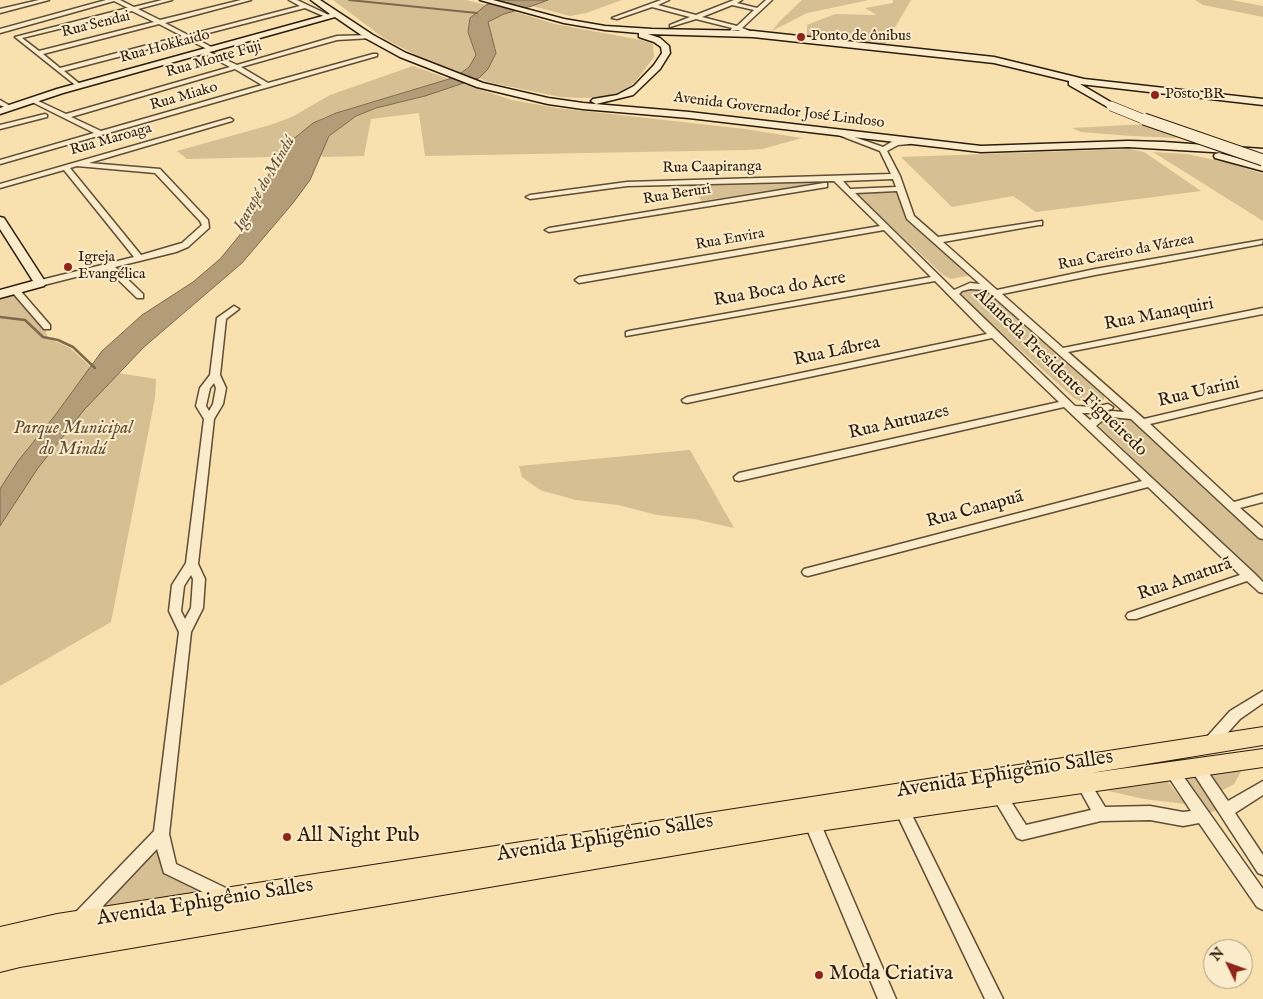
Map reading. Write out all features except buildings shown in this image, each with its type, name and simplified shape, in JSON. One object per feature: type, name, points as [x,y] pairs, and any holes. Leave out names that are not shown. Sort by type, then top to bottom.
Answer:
[{"type":"main road","name":"Avenida Governador José Lindoso","points":[[315,0],[334,15],[356,26],[370,37],[403,55],[480,85],[532,98],[583,106],[665,113],[981,150],[1128,144],[1263,152]]},
{"type":"main road","points":[[328,0],[356,22],[356,26]]},
{"type":"main road","points":[[484,0],[564,21],[652,38],[662,43],[666,50],[657,67],[637,88],[630,93],[604,100],[555,99],[502,91]]},
{"type":"main road","name":"Rua Hokkaido","points":[[5,110],[79,86],[334,15]]},
{"type":"main road","points":[[605,28],[659,32],[753,34],[994,60],[1017,64],[1084,82],[1263,102]]},
{"type":"main road","points":[[1053,75],[1081,88],[1111,106],[1143,119],[1263,160]]},
{"type":"main road","points":[[1128,144],[1197,152],[1263,168]]},
{"type":"main road","points":[[0,220],[40,283],[0,294]]},
{"type":"main road","name":"Avenida Ephigênio Salles","points":[[2,954],[75,924],[1263,736]]},
{"type":"main road","name":"Avenida Ephigênio Salles","points":[[2,954],[901,808],[1263,758]]},
{"type":"street","points":[[0,11],[46,0]]},
{"type":"street","points":[[0,31],[112,0]]},
{"type":"street","points":[[120,0],[187,36],[268,86]]},
{"type":"street","points":[[79,86],[18,38],[170,0]]},
{"type":"street","name":"Rua Sendai","points":[[38,53],[248,0]]},
{"type":"street","points":[[292,0],[334,15]]},
{"type":"street","points":[[615,18],[666,0]]},
{"type":"street","points":[[672,26],[739,0]]},
{"type":"street","points":[[725,33],[738,28],[769,0]]},
{"type":"street","points":[[733,3],[759,10]]},
{"type":"street","points":[[652,5],[738,28],[753,34]]},
{"type":"street","points":[[60,70],[306,6]]},
{"type":"street","name":"Rua Monte Fuji","points":[[66,116],[337,38],[370,37]]},
{"type":"street","name":"Rua Miako","points":[[0,162],[98,132],[375,55]]},
{"type":"street","points":[[32,100],[98,132]]},
{"type":"street","points":[[0,102],[5,110]]},
{"type":"street","points":[[0,127],[45,116]]},
{"type":"street","name":"Rua Maroaga","points":[[0,186],[230,120]]},
{"type":"street","points":[[0,156],[98,132]]},
{"type":"street","points":[[838,133],[883,150],[896,143],[907,142]]},
{"type":"street","name":"Alameda Presidente Figueiredo","points":[[883,150],[896,176],[908,215],[1116,400],[1263,535]]},
{"type":"street","points":[[40,283],[110,267],[185,245],[204,229],[206,224],[160,174],[147,169],[78,164]]},
{"type":"street","points":[[64,168],[140,259]]},
{"type":"street","name":"Rua Caapiranga","points":[[530,197],[627,184],[838,181],[896,176]]},
{"type":"street","points":[[882,178],[891,180],[899,188]]},
{"type":"street","name":"Alameda Presidente Figueiredo","points":[[838,181],[994,335],[1263,589]]},
{"type":"street","name":"Rua Beruri","points":[[549,230],[838,181]]},
{"type":"street","points":[[848,190],[899,188]]},
{"type":"street","points":[[936,240],[1038,223]]},
{"type":"street","name":"Rua Envira","points":[[579,280],[886,227]]},
{"type":"street","name":"Rua Careiro da Várzea","points":[[954,294],[959,289],[970,286],[992,290],[1262,242]]},
{"type":"street","points":[[110,267],[140,296]]},
{"type":"street","name":"Rua Boca do Acre","points":[[629,334],[939,280],[960,283],[976,277]]},
{"type":"street","points":[[15,290],[47,326]]},
{"type":"street","points":[[209,419],[201,408],[205,388],[215,376],[222,318],[234,309]]},
{"type":"street","name":"Rua Manaquiri","points":[[1061,352],[1263,311]]},
{"type":"street","name":"Rua Lábrea","points":[[687,400],[994,335]]},
{"type":"street","points":[[185,632],[175,611],[178,585],[192,564],[209,419],[218,404],[221,388],[215,376]]},
{"type":"street","name":"Rua Uarini","points":[[1091,425],[1100,416],[1112,414],[1138,420],[1263,394]]},
{"type":"street","name":"Rua Autuazes","points":[[739,477],[1070,406],[1102,410],[1112,405],[1116,400]]},
{"type":"street","name":"Rua Canapuã","points":[[808,572],[1150,483]]},
{"type":"street","points":[[1232,506],[1263,498]]},
{"type":"street","points":[[192,564],[199,579],[197,608],[185,632],[161,834],[169,868],[232,898]]},
{"type":"street","name":"Rua Amaturã","points":[[1132,616],[1250,576]]},
{"type":"street","points":[[1210,743],[1235,715],[1263,696]]},
{"type":"street","points":[[1197,767],[1263,868]]},
{"type":"street","points":[[1171,770],[1263,902]]},
{"type":"street","points":[[1083,783],[1101,814]]},
{"type":"street","points":[[1226,811],[1263,787]]},
{"type":"street","points":[[998,794],[1022,833],[1101,814],[1150,814],[1183,819],[1203,816]]},
{"type":"street","name":"Avenida Ephigênio Salles","points":[[901,808],[994,999]]},
{"type":"street","points":[[812,822],[887,999]]},
{"type":"street","points":[[75,924],[161,834]]},
{"type":"green space","points":[[333,0],[466,0],[486,5],[470,18],[468,32],[476,55],[469,67],[461,73],[455,71],[422,58],[385,39]]},
{"type":"green space","points":[[548,0],[622,0],[586,13],[570,16],[532,6]]},
{"type":"green space","points":[[802,0],[869,0],[807,13],[772,31]]},
{"type":"green space","points":[[893,0],[911,0],[886,43],[880,45],[807,38],[807,25],[835,14],[877,15],[865,8],[893,3]]},
{"type":"green space","points":[[1195,0],[1231,0],[1263,6],[1263,17],[1203,5]]},
{"type":"green space","points":[[513,11],[555,24],[641,40],[653,44],[654,57],[635,82],[623,91],[603,97],[560,97],[488,82],[479,78],[488,69],[496,53],[488,22],[492,18]]},
{"type":"green space","points":[[413,66],[449,79],[322,118],[298,134],[279,155],[272,157],[187,159],[177,151],[270,125],[292,117],[330,95]]},
{"type":"green space","points":[[463,84],[512,100],[557,108],[745,129],[802,138],[762,149],[746,150],[425,156],[419,113],[371,119],[364,156],[324,157],[319,154],[329,136],[356,116],[376,108]]},
{"type":"green space","points":[[1147,124],[1181,135],[1176,138],[1132,136],[1081,132],[1072,128]]},
{"type":"green space","points":[[1130,149],[1144,152],[1201,191],[1036,212],[1013,196],[952,207],[901,157]]},
{"type":"green space","points":[[1153,152],[1187,154],[1229,163],[1263,174],[1263,221]]},
{"type":"green space","points":[[814,180],[817,183],[702,201],[688,185]]},
{"type":"green space","points":[[855,192],[896,193],[906,214],[972,275],[951,279],[943,275]]},
{"type":"green space","points":[[973,287],[989,291],[1104,393],[1104,400],[1095,404],[1084,403],[1074,398],[959,295],[962,289]]},
{"type":"green space","name":"Parque Municipal do Mindú","points":[[14,292],[45,329],[48,338],[70,348],[93,369],[156,379],[155,398],[111,622],[0,686],[0,297]]},
{"type":"green space","points":[[1115,415],[1132,419],[1263,539],[1263,581],[1100,427],[1104,418]]},
{"type":"green space","points":[[690,450],[734,528],[694,519],[657,515],[618,505],[576,500],[540,490],[522,477],[519,466]]},
{"type":"green space","points":[[1246,763],[1234,784],[1215,794],[1202,769]]},
{"type":"green space","points":[[1192,772],[1220,809],[1206,814],[1179,776]]},
{"type":"green space","points":[[1166,779],[1185,804],[1144,799],[1104,790],[1144,785]]},
{"type":"green space","points":[[159,844],[165,871],[209,894],[87,912]]},
{"type":"shaded area","points":[[502,0],[548,0],[504,14],[488,22],[496,53],[488,69],[479,78],[425,96],[376,108],[356,116],[329,136],[310,180],[293,203],[242,263],[144,347],[84,410],[38,468],[0,526],[0,489],[18,461],[56,414],[102,351],[142,315],[193,282],[220,259],[239,236],[254,213],[270,171],[279,155],[292,140],[313,123],[336,113],[449,79],[461,73],[469,67],[476,55],[468,32],[470,18],[486,5]]},
{"type":"waterway","points":[[349,0],[477,13]]},
{"type":"waterway","points":[[0,317],[25,320],[43,337],[58,340],[73,347],[95,368]]},
{"type":"place","name":"Ponto de ônibus","points":[[801,37]]},
{"type":"place","name":"Posto BR","points":[[1155,95]]},
{"type":"place","name":"Igreja Evangélica","points":[[68,267]]},
{"type":"place","name":"All Night Pub","points":[[287,837]]},
{"type":"place","name":"Moda Criativa","points":[[819,975]]},
{"type":"water label","name":"Igarapé do Mindú","points":[[265,184]]}]
